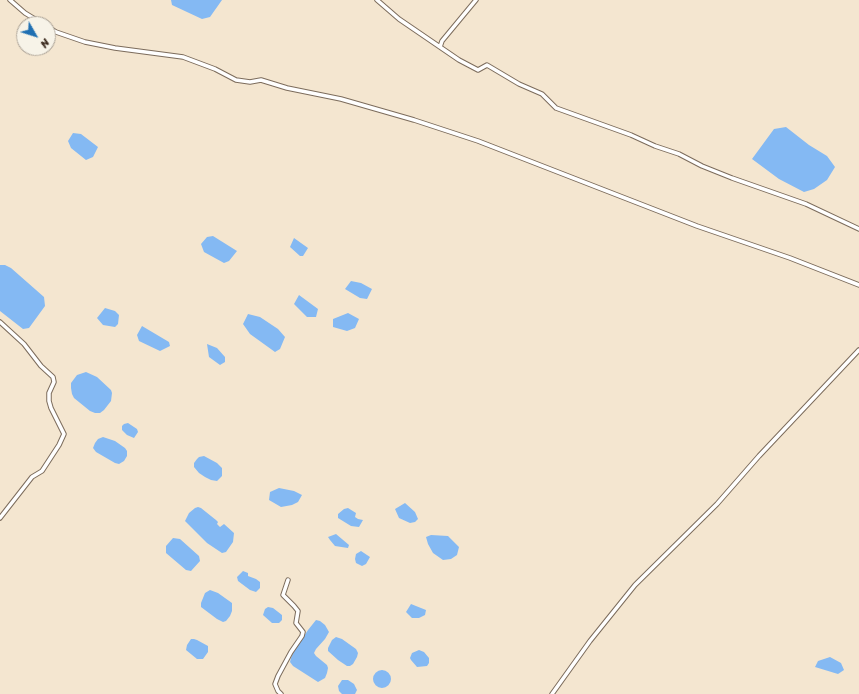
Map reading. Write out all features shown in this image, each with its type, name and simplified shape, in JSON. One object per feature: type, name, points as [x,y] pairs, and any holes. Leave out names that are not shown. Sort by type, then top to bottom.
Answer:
[{"type":"street","points":[[10,0],[30,16]]},
{"type":"street","points":[[377,0],[399,19],[459,60],[478,70],[487,65],[519,84],[542,94],[556,108],[680,154],[702,166],[732,178],[806,204],[859,229]]},
{"type":"street","points":[[440,47],[442,40],[476,0]]},
{"type":"street","points":[[56,32],[86,42],[115,48],[183,57],[216,69],[236,80],[250,82],[261,80],[287,88],[341,99],[414,120],[478,141],[683,220],[790,258],[859,286]]},
{"type":"street","points":[[0,322],[24,344],[41,366],[52,377],[54,382],[49,393],[49,401],[64,434],[59,445],[42,471],[32,477],[0,518]]},
{"type":"street","points":[[552,694],[590,641],[635,586],[717,504],[759,456],[859,350]]},
{"type":"street","points":[[281,694],[275,684],[303,632],[296,623],[298,611],[283,594],[288,580]]},
{"type":"water","points":[[171,0],[222,0],[210,17],[202,19],[172,5]]},
{"type":"water","points":[[786,127],[809,145],[827,156],[835,167],[827,180],[814,189],[804,192],[779,179],[752,159],[774,129]]},
{"type":"water","points":[[73,133],[81,134],[98,147],[93,157],[86,160],[71,148],[68,141]]},
{"type":"water","points":[[213,236],[237,251],[229,261],[224,263],[204,252],[201,244],[207,237]]},
{"type":"water","points":[[294,238],[308,248],[303,256],[300,256],[290,247]]},
{"type":"water","points":[[0,265],[5,265],[11,268],[44,297],[45,306],[29,328],[23,329],[0,311]]},
{"type":"water","points":[[351,281],[361,283],[372,289],[367,299],[360,298],[345,289]]},
{"type":"water","points":[[299,295],[318,309],[316,317],[307,317],[294,304]]},
{"type":"water","points":[[105,308],[115,311],[119,315],[118,324],[115,327],[103,325],[97,318]]},
{"type":"water","points":[[348,313],[359,319],[355,328],[347,331],[333,327],[333,319]]},
{"type":"water","points":[[248,314],[260,317],[278,329],[285,337],[280,349],[275,352],[250,334],[243,324]]},
{"type":"water","points":[[142,326],[169,342],[170,346],[160,351],[139,341],[137,335]]},
{"type":"water","points":[[207,344],[217,348],[225,357],[225,362],[220,365],[209,357]]},
{"type":"water","points":[[86,372],[97,377],[111,390],[111,401],[100,413],[90,411],[74,398],[72,394],[71,383],[77,375]]},
{"type":"water","points":[[128,423],[137,429],[138,432],[134,438],[127,435],[122,430],[122,426]]},
{"type":"water","points":[[103,437],[115,441],[125,448],[127,451],[127,456],[124,461],[119,464],[115,463],[96,452],[93,448],[95,443],[98,439]]},
{"type":"water","points":[[204,456],[217,463],[222,468],[222,476],[217,481],[205,477],[194,467],[194,463],[197,459]]},
{"type":"water","points":[[279,488],[294,491],[302,495],[298,502],[281,507],[269,500],[270,492]]},
{"type":"water","points":[[405,503],[415,512],[418,519],[415,522],[410,523],[399,518],[395,509]]},
{"type":"water","points":[[198,507],[216,520],[220,527],[224,524],[234,533],[233,542],[226,552],[222,553],[207,543],[185,521],[189,513]]},
{"type":"water","points":[[348,508],[356,513],[355,517],[363,520],[359,527],[351,526],[338,518],[338,514],[344,509]]},
{"type":"water","points":[[336,534],[349,545],[348,548],[335,546],[328,537]]},
{"type":"water","points":[[431,535],[448,536],[459,547],[457,555],[451,559],[443,560],[433,553],[426,537]]},
{"type":"water","points":[[173,538],[180,539],[199,556],[200,561],[191,571],[186,570],[166,553],[166,546]]},
{"type":"water","points":[[361,551],[370,557],[366,564],[362,566],[356,563],[355,559],[356,554]]},
{"type":"water","points":[[243,571],[248,573],[248,576],[260,582],[260,588],[256,592],[250,590],[238,581],[237,577]]},
{"type":"water","points":[[210,590],[218,593],[232,603],[232,611],[226,621],[223,622],[217,619],[201,607],[205,593]]},
{"type":"water","points":[[411,604],[426,610],[425,615],[419,618],[412,618],[406,612]]},
{"type":"water","points":[[268,607],[273,608],[282,615],[282,620],[279,623],[272,623],[263,615],[265,609]]},
{"type":"water","points":[[316,620],[325,625],[329,632],[314,653],[327,665],[328,668],[325,678],[318,682],[293,666],[290,662],[294,651]]},
{"type":"water","points":[[336,637],[342,639],[356,649],[358,653],[353,664],[350,666],[347,666],[338,660],[328,651],[332,640]]},
{"type":"water","points":[[191,639],[197,640],[208,646],[208,652],[203,659],[197,659],[186,650]]},
{"type":"water","points":[[419,650],[424,652],[429,658],[429,663],[427,666],[417,667],[410,658],[412,653]]},
{"type":"water","points":[[830,657],[841,663],[844,670],[838,674],[815,667],[818,661]]},
{"type":"water","points":[[382,670],[388,673],[391,679],[388,685],[382,688],[376,685],[373,679],[376,673]]},
{"type":"water","points":[[342,680],[348,680],[354,684],[357,690],[355,694],[342,694],[339,691],[338,686]]}]
